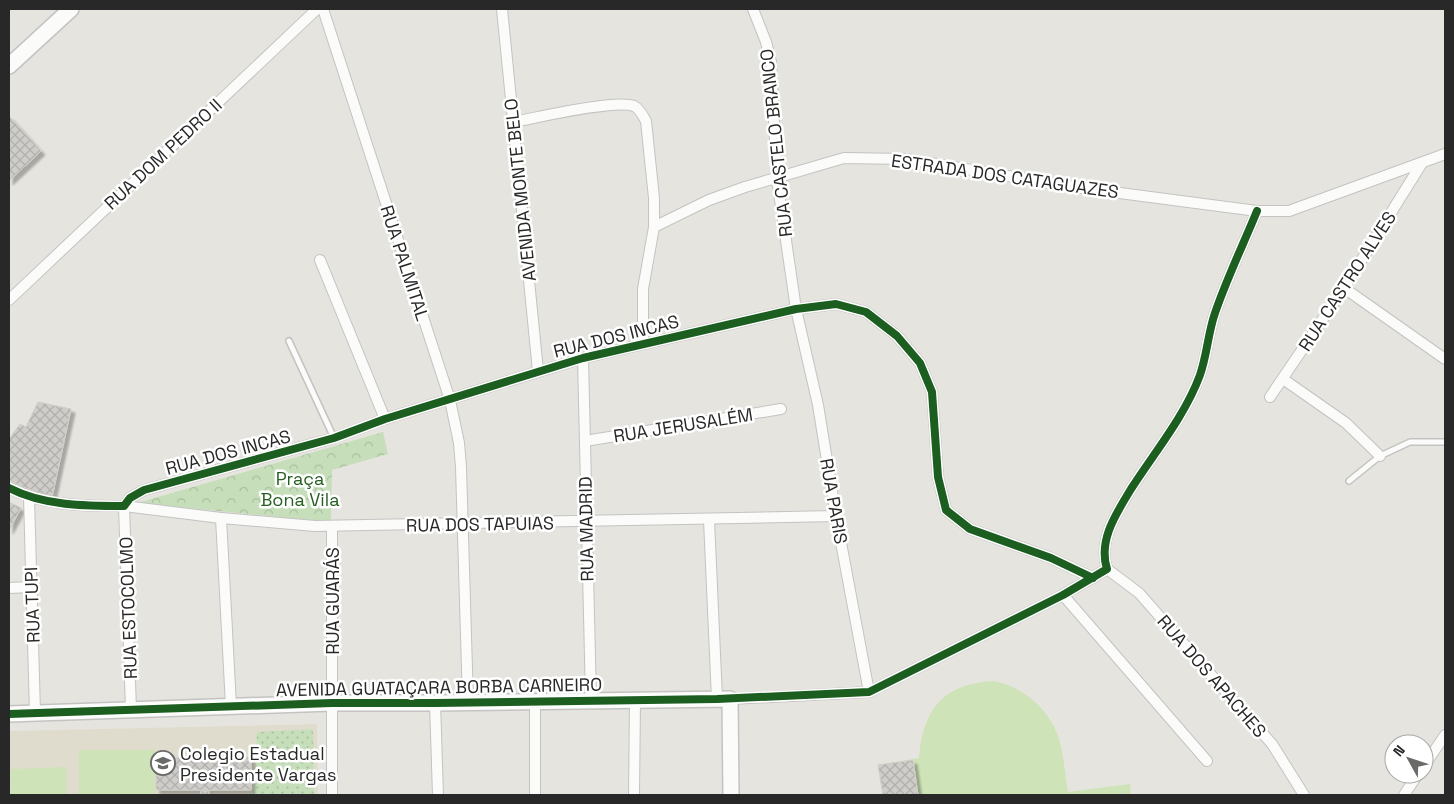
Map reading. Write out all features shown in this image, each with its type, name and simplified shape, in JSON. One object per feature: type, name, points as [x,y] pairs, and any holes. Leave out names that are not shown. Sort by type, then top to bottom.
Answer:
[{"type":"street","points":[[9,66],[71,9]]},
{"type":"street","name":"RUA DOM PEDRO II","points":[[9,300],[317,9]]},
{"type":"street","name":"RUA PALMITAL","points":[[323,9],[450,400],[459,442],[468,703]]},
{"type":"street","name":"AVENIDA MONTE BELO","points":[[502,9],[538,371]]},
{"type":"street","name":"RUA CASTELO BRANCO","points":[[753,9],[766,42],[771,62],[777,179],[796,309]]},
{"type":"street","points":[[513,122],[615,104],[633,106],[640,111],[646,121],[654,198],[654,227],[643,290],[643,343]]},
{"type":"street","name":"ESTRADA DOS CATAGUAZES","points":[[654,227],[709,200],[777,179],[817,164],[844,158],[906,159],[1074,187],[1257,211],[1289,211],[1445,154]]},
{"type":"street","name":"RUA CASTRO ALVES","points":[[1270,397],[1344,288],[1422,163]]},
{"type":"street","points":[[869,692],[1062,595],[1108,569],[1103,556],[1105,539],[1119,509],[1189,399],[1200,374],[1207,336],[1215,312],[1257,211]]},
{"type":"street","points":[[320,260],[385,419]]},
{"type":"street","points":[[1344,288],[1445,359]]},
{"type":"street","name":"RUA DOS INCAS","points":[[124,506],[130,498],[144,490],[334,438],[385,419],[583,358],[796,309],[836,304],[866,312],[897,336],[920,363],[932,392],[938,477],[946,510],[970,529],[1050,558],[1093,578]]},
{"type":"street","name":"RUA PARIS","points":[[796,309],[818,404],[836,516],[869,692]]},
{"type":"street","name":"RUA MADRID","points":[[583,358],[591,700]]},
{"type":"street","points":[[1283,379],[1346,424],[1380,456]]},
{"type":"street","name":"RUA JERUSALÉM","points":[[585,441],[781,409]]},
{"type":"street","points":[[9,488],[29,497],[64,504],[124,506]]},
{"type":"street","name":"RUA TUPI","points":[[29,497],[35,713]]},
{"type":"street","name":"RUA DOS TAPUIAS","points":[[124,506],[221,518],[332,526],[586,523],[836,516]]},
{"type":"street","name":"RUA ESTOCOLMO","points":[[124,506],[131,710]]},
{"type":"street","points":[[221,518],[230,706]]},
{"type":"street","points":[[709,520],[731,795]]},
{"type":"street","name":"RUA GUARÁS","points":[[332,526],[332,795]]},
{"type":"street","name":"RUA DOS APACHES","points":[[1108,569],[1139,593],[1272,744],[1304,795]]},
{"type":"street","points":[[9,588],[31,587]]},
{"type":"street","points":[[1062,595],[1207,761]]},
{"type":"street","name":"AVENIDA GUATAÇARA BORBA CARNEIRO","points":[[9,714],[332,703],[723,699],[869,692]]},
{"type":"street","points":[[634,795],[635,700]]},
{"type":"street","points":[[535,701],[535,795]]},
{"type":"street","points":[[435,703],[438,795]]},
{"type":"street","points":[[1434,751],[1445,734]]},
{"type":"street","points":[[1404,795],[1411,784]]},
{"type":"lane","points":[[289,341],[334,438]]},
{"type":"lane","points":[[1349,482],[1380,456],[1410,442],[1445,442]]},
{"type":"shaded area","name":"Colegio Estadual Presidente Vargas","points":[[317,724],[318,795],[9,795],[9,731]]},
{"type":"green space","name":"Praça Bona Vila","points":[[383,432],[388,454],[332,470],[331,522],[137,503]]},
{"type":"green space","points":[[993,681],[1015,688],[1025,694],[1049,718],[1061,745],[1068,792],[1130,784],[1131,795],[883,795],[878,765],[919,758],[925,726],[939,702],[961,687]]},
{"type":"green space","points":[[313,729],[314,795],[253,795],[257,732]]},
{"type":"green space","points":[[79,750],[155,750],[155,795],[79,795]]},
{"type":"green space","points":[[66,767],[67,795],[11,795],[10,769]]},
{"type":"building","points":[[9,116],[41,151],[9,181]]},
{"type":"building","points":[[38,402],[71,409],[52,497],[20,486],[9,480],[9,439],[20,424],[26,427]]},
{"type":"building","points":[[9,502],[21,508],[9,530]]},
{"type":"building","points":[[251,757],[251,790],[209,790],[209,795],[201,795],[201,790],[156,790],[156,758]]},
{"type":"building","points":[[913,760],[918,795],[883,795],[878,765]]},
{"type":"cycle path","points":[[9,714],[332,703],[717,699],[869,692],[1063,595],[1107,569],[1105,548],[1114,518],[1131,489],[1178,420],[1194,390],[1200,375],[1215,313],[1257,211]]},
{"type":"cycle path","points":[[9,488],[50,502],[124,506],[130,498],[144,490],[334,438],[385,419],[583,358],[796,309],[836,304],[866,312],[897,336],[920,363],[932,392],[938,477],[946,510],[970,529],[1051,558],[1093,578]]},
{"type":"place","name":"Colegio Estadual Presidente Vargas","points":[[163,763]]}]
